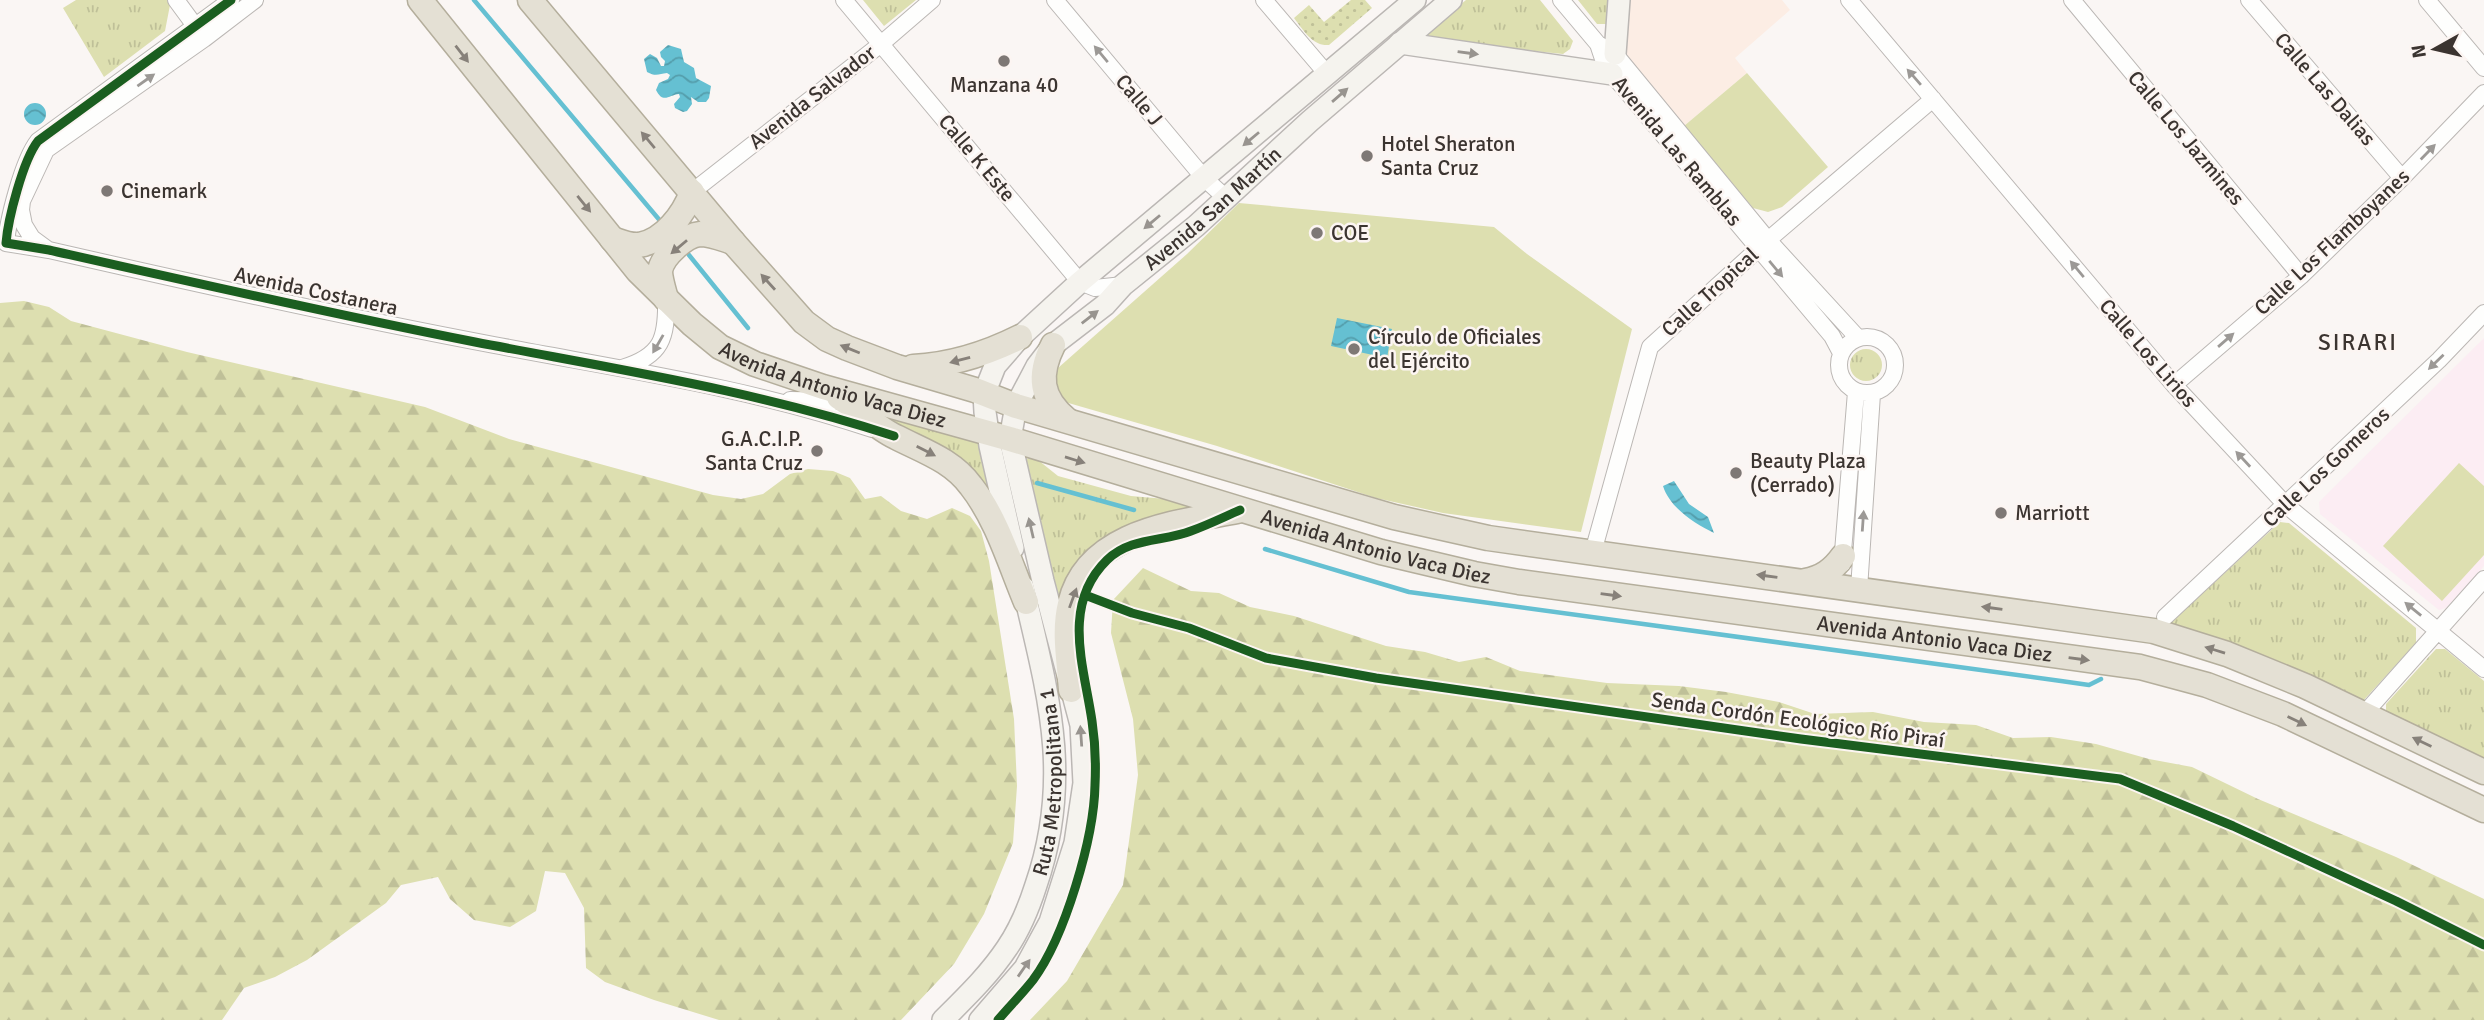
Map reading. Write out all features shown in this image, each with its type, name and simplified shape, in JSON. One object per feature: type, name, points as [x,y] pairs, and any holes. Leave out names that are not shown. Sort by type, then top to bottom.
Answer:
[{"type":"highway","name":"Avenida Antonio Vaca Diez","points":[[420,0],[638,271],[720,347],[755,364],[822,387],[999,436],[1423,563],[1519,582],[2140,667],[2207,685],[2283,714],[2484,810]]},
{"type":"highway","name":"Avenida Antonio Vaca Diez","points":[[530,0],[733,242],[812,328],[827,339],[897,367],[1016,406],[1394,517],[1488,538],[2154,631],[2227,654],[2305,686],[2484,772]]},
{"type":"highway","points":[[612,239],[638,245],[652,241],[676,221],[687,206],[692,192]]},
{"type":"highway","points":[[666,299],[660,271],[665,258],[674,250],[692,235],[704,234],[733,242]]},
{"type":"highway","points":[[897,367],[935,366],[958,361],[1020,337]]},
{"type":"highway","points":[[1053,345],[1046,358],[1043,380],[1047,397],[1054,409],[1067,420]]},
{"type":"highway","points":[[822,387],[894,436],[928,451],[956,469],[971,486],[997,531],[1026,602]]},
{"type":"highway","points":[[1071,690],[1067,631],[1070,603],[1082,577],[1099,554],[1134,535],[1240,510]]},
{"type":"highway","points":[[1519,582],[1575,584],[1584,580],[1593,552]]},
{"type":"highway","points":[[1805,581],[1823,576],[1843,556]]},
{"type":"main road","name":"Avenida San Martín","points":[[999,436],[1037,366],[1053,345],[1105,305],[1123,285],[1196,226],[1310,121],[1451,0]]},
{"type":"main road","points":[[1400,43],[1608,58],[1619,0]]},
{"type":"main road","name":"Avenida San Martín","points":[[984,394],[995,366],[1020,337],[1080,282],[1415,1]]},
{"type":"main road","points":[[1415,1],[1427,19]]},
{"type":"main road","points":[[1295,103],[1310,121]]},
{"type":"main road","points":[[984,394],[999,436]]},
{"type":"main road","name":"Ruta Metropolitana 1","points":[[943,1020],[983,980],[1009,947],[1028,910],[1048,851],[1056,794],[1055,741],[1041,660],[1026,602],[999,436]]},
{"type":"main road","name":"Ruta Metropolitana 1","points":[[980,1020],[1025,968],[1051,922],[1075,843],[1084,783],[1081,725],[999,436]]},
{"type":"street","points":[[176,0],[200,33]]},
{"type":"street","points":[[200,33],[232,0]]},
{"type":"street","points":[[49,250],[32,238],[24,225],[21,211],[22,201],[46,150],[200,33],[255,0]]},
{"type":"street","name":"Calle K Este","points":[[844,0],[1080,282]]},
{"type":"street","name":"Avenida Salvador","points":[[692,192],[881,44],[932,0]]},
{"type":"street","name":"Calle J","points":[[1055,0],[1204,178],[1226,198]]},
{"type":"street","points":[[1264,0],[1327,74]]},
{"type":"street","name":"Avenida Las Ramblas","points":[[1561,0],[1763,244],[1841,352]]},
{"type":"street","name":"Calle Los Lirios","points":[[1849,0],[2174,385],[2286,505],[2484,669]]},
{"type":"street","name":"Calle Los Jazmines","points":[[2072,0],[2301,276]]},
{"type":"street","name":"Calle Las Dalias","points":[[2249,0],[2402,178]]},
{"type":"street","points":[[2427,0],[2484,68]]},
{"type":"street","name":"Avenida Costanera","points":[[200,33],[38,141],[30,153],[7,228],[6,243],[49,250],[337,315],[767,400]]},
{"type":"street","name":"Calle Tropical","points":[[1593,552],[1650,347],[1763,244],[1933,99]]},
{"type":"street","name":"Calle Los Flamboyanes","points":[[2174,385],[2301,276],[2482,99]]},
{"type":"street","name":"Avenida Las Ramblas","points":[[1763,244],[1858,338]]},
{"type":"street","points":[[1080,282],[1095,288],[1123,285]]},
{"type":"street","points":[[620,369],[644,360],[661,344],[667,322],[666,299]]},
{"type":"street","name":"Calle Los Gomeros","points":[[2165,617],[2439,360],[2484,313]]},
{"type":"street","points":[[1858,338],[1881,340],[1890,348],[1895,359],[1895,370],[1891,381],[1883,390],[1864,393],[1847,386],[1840,376],[1838,364],[1841,352],[1848,343],[1858,338]]},
{"type":"street","points":[[1849,588],[1843,556],[1864,393]]},
{"type":"street","points":[[1849,588],[1864,393]]},
{"type":"street","points":[[767,400],[879,402]]},
{"type":"street","points":[[767,400],[894,436]]},
{"type":"street","points":[[2364,715],[2484,579]]},
{"type":"shaded area","points":[[1623,0],[1782,0],[1790,10],[1735,58],[1747,73],[1684,126],[1622,57]]},
{"type":"shaded area","points":[[2484,338],[2484,566],[2446,608],[2439,610],[2320,514],[2319,502]]},
{"type":"green space","points":[[76,0],[167,0],[170,5],[165,31],[104,77],[63,8]]},
{"type":"green space","points":[[863,0],[916,0],[884,26]]},
{"type":"green space","points":[[1351,0],[1365,0],[1372,8],[1329,45],[1313,40],[1294,18],[1309,5],[1324,22]]},
{"type":"green space","points":[[1466,0],[1540,0],[1573,41],[1570,49],[1563,54],[1419,39]]},
{"type":"green space","points":[[1578,0],[1612,0],[1611,24],[1597,24]]},
{"type":"green space","points":[[1747,73],[1828,167],[1782,207],[1768,212],[1753,208],[1684,126]]},
{"type":"green space","name":"Círculo de Oficiales del Ejército","points":[[1239,203],[1494,227],[1632,329],[1581,532],[1443,513],[1376,498],[1217,446],[1065,402],[1056,386],[1058,368],[1187,254]]},
{"type":"green space","points":[[24,301],[49,307],[71,321],[187,352],[425,407],[509,439],[713,495],[741,499],[763,494],[790,474],[808,469],[833,471],[850,478],[865,499],[881,496],[901,511],[927,519],[952,508],[970,516],[981,531],[989,561],[1014,719],[1017,786],[1013,843],[984,914],[954,964],[901,1020],[719,1020],[605,982],[586,968],[584,908],[565,873],[545,871],[536,911],[510,927],[474,920],[450,899],[438,877],[401,885],[386,903],[307,960],[275,977],[244,988],[222,1020],[0,1020],[0,303]]},
{"type":"green space","points":[[1866,349],[1878,353],[1882,365],[1878,377],[1866,381],[1854,377],[1850,365],[1854,353]]},
{"type":"green space","points":[[881,413],[980,443],[999,529],[985,495],[891,426]]},
{"type":"green space","points":[[1024,459],[1038,460],[1058,476],[1131,496],[1166,499],[1197,508],[1135,523],[1105,536],[1092,546],[1077,571],[1060,624]]},
{"type":"green space","points":[[2459,463],[2484,486],[2484,555],[2442,601],[2383,546]]},
{"type":"green space","points":[[2280,522],[2289,523],[2416,628],[2416,643],[2362,702],[2168,625]]},
{"type":"green space","points":[[1143,568],[1191,591],[1219,593],[1250,607],[1294,616],[1386,646],[1425,652],[1459,662],[1486,657],[1520,671],[1607,683],[1679,686],[1726,692],[1779,702],[1815,714],[1873,712],[1924,722],[1976,725],[2013,738],[2051,737],[2096,744],[2149,759],[2192,767],[2484,899],[2484,1020],[1030,1020],[1067,981],[1123,885],[1138,775],[1133,719],[1111,633],[1113,600]]},
{"type":"green space","points":[[2436,649],[2445,649],[2484,681],[2484,761],[2386,714],[2386,704]]},
{"type":"water","points":[[668,45],[681,49],[684,62],[694,68],[696,78],[711,86],[706,102],[698,102],[691,97],[692,104],[687,111],[675,108],[679,94],[664,98],[656,90],[659,83],[670,75],[647,72],[644,59],[650,54],[664,66],[665,61],[660,52]]},
{"type":"water","points":[[31,103],[39,103],[46,110],[46,118],[39,125],[31,125],[24,118],[24,110]]},
{"type":"water","points":[[1337,318],[1392,329],[1387,358],[1331,346]]},
{"type":"water","points":[[1674,481],[1689,504],[1708,517],[1714,533],[1691,520],[1671,501],[1663,486]]},
{"type":"waterway","points":[[474,0],[662,223]]},
{"type":"waterway","points":[[689,255],[748,328]]},
{"type":"waterway","points":[[1037,483],[1134,510]]},
{"type":"waterway","points":[[1265,549],[1409,592],[2089,685],[2101,679]]},
{"type":"cycle path","points":[[231,0],[38,141],[17,190],[6,243],[421,331],[739,394],[843,420],[894,436]]},
{"type":"cycle path","points":[[998,1020],[1033,980],[1056,939],[1076,886],[1089,832],[1095,785],[1095,753],[1079,637],[1084,596],[1093,578],[1107,560],[1126,547],[1191,531],[1240,510]]},
{"type":"cycle path","name":"Senda Cordón Ecológico Río Piraí","points":[[1085,595],[1132,613],[1189,628],[1266,658],[1376,678],[1801,739],[2120,779],[2233,826],[2484,945]]},
{"type":"place","name":"Manzana 40","points":[[1004,61]]},
{"type":"place","name":"Hotel Sheraton Santa Cruz","points":[[1367,156]]},
{"type":"place","name":"Cinemark","points":[[107,191]]},
{"type":"place","name":"COE","points":[[1317,233]]},
{"type":"place","name":"Círculo de Oficiales del Ejército","points":[[1354,349]]},
{"type":"place","name":"G.A.C.I.P. Santa Cruz","points":[[817,451]]},
{"type":"place","name":"Beauty Plaza (Cerrado)","points":[[1736,473]]},
{"type":"place","name":"Marriott","points":[[2001,513]]},
{"type":"district","name":"SIRARI","points":[[2358,342]]}]
